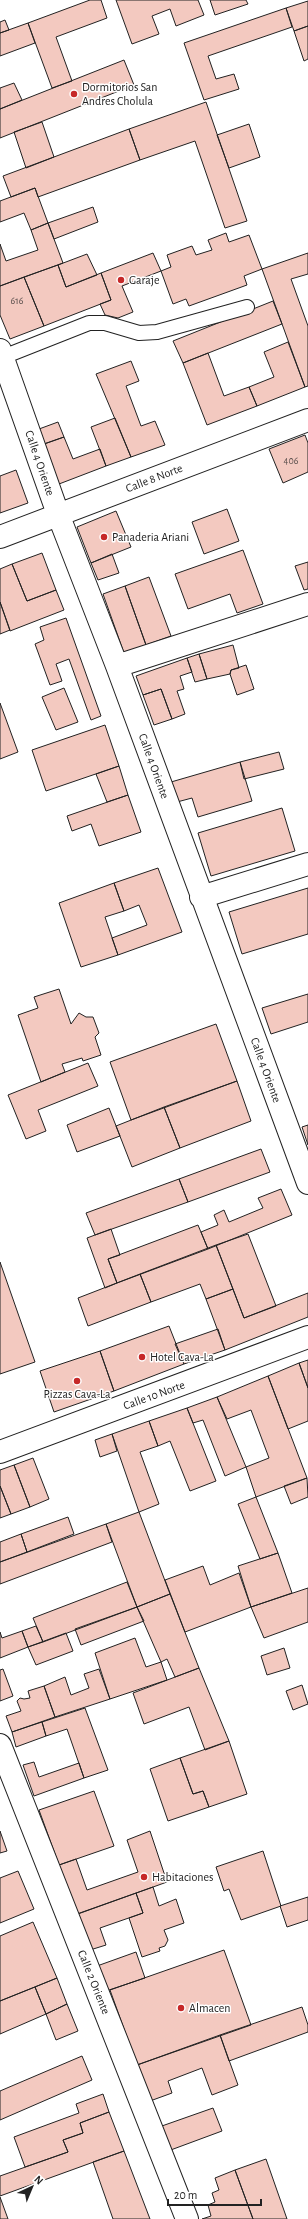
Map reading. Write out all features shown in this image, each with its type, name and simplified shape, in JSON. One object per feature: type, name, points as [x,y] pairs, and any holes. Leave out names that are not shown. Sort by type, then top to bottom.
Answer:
[{"type":"street","name":"Calle 4 Oriente","points":[[1,354],[58,514],[118,666],[308,1183]]},
{"type":"street","name":"Calle 8 Norte","points":[[0,537],[308,420]]},
{"type":"street","points":[[118,666],[308,604]]},
{"type":"street","points":[[202,898],[308,864]]},
{"type":"street","name":"Calle 10 Norte","points":[[0,1452],[308,1337]]},
{"type":"street","name":"Calle 2 Oriente","points":[[0,1745],[187,2219]]},
{"type":"lane","points":[[1,354],[89,323],[105,323],[140,333],[157,332],[247,307]]},
{"type":"building","points":[[90,0],[101,0],[107,18],[56,37],[72,81],[52,88],[28,23]]},
{"type":"building","points":[[116,0],[198,0],[204,15],[176,26],[170,9],[152,16],[159,34],[132,44]]},
{"type":"building","points":[[210,0],[246,0],[248,4],[215,15]]},
{"type":"building","points":[[308,1],[308,26],[294,31],[286,8]]},
{"type":"building","points":[[286,8],[292,27],[208,56],[216,79],[234,74],[239,89],[204,100],[184,43]]},
{"type":"building","points":[[5,20],[9,30],[0,33],[0,22]]},
{"type":"building","points":[[28,23],[35,43],[0,56],[0,33]]},
{"type":"building","points":[[308,26],[308,59],[304,61],[294,31]]},
{"type":"building","name":"Dormitorios San Andres Cholula","points":[[124,60],[134,85],[0,138],[0,109]]},
{"type":"building","points":[[14,83],[22,100],[0,109],[0,88]]},
{"type":"building","points":[[206,102],[247,221],[225,228],[195,141],[140,160],[129,129]]},
{"type":"building","points":[[42,122],[54,157],[26,168],[14,132]]},
{"type":"building","points":[[249,124],[260,157],[229,168],[217,135]]},
{"type":"building","points":[[129,129],[140,160],[38,197],[35,188],[11,197],[3,176]]},
{"type":"building","points":[[35,188],[48,223],[31,230],[24,213],[0,222],[0,201]]},
{"type":"building","points":[[93,207],[98,222],[54,239],[48,223]]},
{"type":"building","points":[[48,223],[63,263],[0,286],[0,244],[6,261],[38,250],[31,230]]},
{"type":"building","points":[[226,233],[229,242],[249,235],[262,269],[244,276],[247,285],[189,306],[186,299],[173,304],[161,271],[171,267],[167,255],[192,246],[196,255],[212,250],[208,240]]},
{"type":"building","name":"Garaje","points":[[153,253],[161,271],[122,286],[133,312],[118,318],[105,315],[100,304],[111,300],[101,273]]},
{"type":"building","points":[[308,253],[308,274],[291,279],[308,326],[308,386],[305,387],[262,269]]},
{"type":"building","points":[[87,254],[97,275],[66,287],[58,265]]},
{"type":"building","points":[[58,265],[66,287],[101,273],[111,300],[44,326],[24,277]]},
{"type":"building","points":[[24,277],[44,326],[10,339],[0,315],[0,286]]},
{"type":"building","points":[[273,301],[282,324],[183,363],[173,341]]},
{"type":"building","points":[[288,342],[305,387],[257,406],[249,387],[274,377],[264,352]]},
{"type":"building","points":[[208,353],[224,396],[249,387],[257,406],[207,425],[183,363]]},
{"type":"building","points":[[131,361],[139,381],[126,386],[141,426],[155,421],[165,445],[131,457],[96,374]]},
{"type":"building","points":[[115,418],[131,457],[106,466],[91,427]]},
{"type":"building","points":[[58,422],[64,437],[44,444],[39,429]]},
{"type":"building","points":[[305,435],[308,443],[308,472],[283,483],[269,449]]},
{"type":"building","points":[[64,437],[73,459],[100,449],[106,466],[59,484],[44,444]]},
{"type":"building","points":[[16,470],[28,503],[0,513],[0,476]]},
{"type":"building","points":[[227,509],[239,541],[204,554],[192,522]]},
{"type":"building","name":"Panaderia Ariani","points":[[116,511],[131,547],[91,563],[77,527]]},
{"type":"building","points":[[243,550],[263,604],[237,613],[230,594],[188,609],[175,574]]},
{"type":"building","points":[[42,553],[56,590],[27,601],[12,564]]},
{"type":"building","points":[[112,554],[119,573],[98,580],[91,563]]},
{"type":"building","points":[[308,562],[308,589],[304,590],[295,566]]},
{"type":"building","points":[[12,564],[27,601],[56,590],[64,610],[10,631],[0,602],[0,569]]},
{"type":"building","points":[[149,577],[171,636],[146,645],[125,586]]},
{"type":"building","points":[[125,586],[146,645],[124,653],[103,594]]},
{"type":"building","points":[[0,602],[10,630],[0,634]]},
{"type":"building","points":[[66,618],[101,716],[91,720],[69,659],[56,664],[62,681],[50,685],[35,644],[44,640],[40,627]]},
{"type":"building","points":[[233,645],[239,668],[231,670],[230,674],[207,679],[199,654]]},
{"type":"building","points":[[199,654],[207,679],[195,682],[187,658]]},
{"type":"building","points":[[187,658],[192,672],[180,676],[184,689],[177,691],[185,714],[172,719],[161,689],[143,695],[136,676]]},
{"type":"building","points":[[246,665],[254,689],[237,695],[230,674],[231,670]]},
{"type":"building","points":[[64,688],[78,722],[56,730],[42,697]]},
{"type":"building","points":[[161,689],[172,719],[154,725],[143,695]]},
{"type":"building","points":[[0,703],[18,752],[0,759]]},
{"type":"building","points":[[105,725],[119,766],[46,791],[32,750]]},
{"type":"building","points":[[279,752],[284,769],[244,779],[240,762]]},
{"type":"building","points":[[240,762],[252,801],[198,817],[192,798],[177,802],[171,782]]},
{"type":"building","points":[[119,766],[128,795],[107,802],[96,774]]},
{"type":"building","points":[[128,795],[141,832],[99,846],[91,824],[72,831],[67,816]]},
{"type":"building","points":[[282,808],[295,851],[211,876],[198,833]]},
{"type":"building","points":[[158,868],[182,932],[118,955],[112,938],[147,925],[139,905],[124,911],[114,883]]},
{"type":"building","points":[[114,883],[124,911],[105,917],[118,955],[81,967],[59,903]]},
{"type":"building","points":[[308,888],[308,934],[242,954],[229,912]]},
{"type":"building","points":[[59,989],[71,1024],[79,1013],[86,1017],[93,1017],[99,1033],[95,1037],[101,1055],[83,1061],[82,1058],[62,1064],[65,1072],[41,1082],[18,1015],[38,1008],[34,997]]},
{"type":"building","points":[[308,994],[308,1022],[271,1034],[262,1008]]},
{"type":"building","points":[[216,1024],[237,1081],[131,1120],[110,1062]]},
{"type":"building","points":[[88,1063],[98,1086],[38,1110],[46,1131],[26,1139],[8,1095]]},
{"type":"building","points":[[237,1081],[251,1121],[180,1148],[164,1107]]},
{"type":"building","points":[[164,1107],[180,1148],[132,1167],[116,1126]]},
{"type":"building","points":[[109,1108],[120,1136],[77,1152],[67,1125]]},
{"type":"building","points":[[308,1125],[308,1145],[302,1127]]},
{"type":"building","points":[[261,1149],[270,1172],[188,1202],[179,1179]]},
{"type":"building","points":[[179,1179],[188,1202],[95,1235],[86,1213]]},
{"type":"building","points":[[281,1189],[292,1215],[208,1249],[201,1232],[218,1225],[214,1215],[224,1210],[229,1222],[263,1208],[258,1198]]},
{"type":"building","points":[[198,1225],[208,1249],[117,1283],[108,1259]]},
{"type":"building","points":[[111,1229],[120,1255],[108,1259],[117,1283],[105,1288],[87,1238]]},
{"type":"building","points":[[248,1234],[276,1306],[244,1318],[216,1245]]},
{"type":"building","points":[[216,1245],[233,1289],[206,1299],[200,1284],[151,1302],[140,1274]]},
{"type":"building","points":[[0,1262],[35,1362],[0,1374]]},
{"type":"building","points":[[140,1274],[151,1302],[88,1326],[78,1298]]},
{"type":"building","points":[[233,1289],[244,1318],[308,1293],[308,1317],[225,1350],[206,1299]]},
{"type":"building","name":"Hotel Cava-La","points":[[169,1326],[184,1364],[114,1391],[100,1351]]},
{"type":"building","points":[[218,1329],[225,1350],[184,1364],[175,1344]]},
{"type":"building","name":"Pizzas Cava-La","points":[[100,1351],[114,1391],[54,1412],[40,1371]]},
{"type":"building","points":[[308,1360],[308,1388],[299,1363]]},
{"type":"building","points":[[299,1363],[308,1388],[308,1421],[288,1429],[268,1376]]},
{"type":"building","points":[[268,1376],[307,1478],[256,1497],[246,1467],[269,1458],[251,1410],[227,1419],[217,1397]]},
{"type":"building","points":[[217,1397],[246,1467],[225,1476],[203,1420],[193,1423],[187,1408]]},
{"type":"building","points":[[187,1408],[216,1481],[190,1491],[170,1441],[158,1446],[149,1421]]},
{"type":"building","points":[[149,1421],[158,1446],[140,1452],[159,1504],[139,1512],[112,1434]]},
{"type":"building","points":[[112,1434],[117,1451],[100,1457],[95,1440]]},
{"type":"building","points":[[33,1458],[49,1499],[30,1507],[14,1465]]},
{"type":"building","points":[[14,1465],[30,1507],[11,1514],[0,1486],[0,1470]]},
{"type":"building","points":[[307,1478],[308,1497],[291,1504],[284,1486]]},
{"type":"building","points":[[0,1486],[11,1514],[0,1518]]},
{"type":"building","points":[[256,1497],[278,1553],[260,1559],[238,1504]]},
{"type":"building","points":[[139,1512],[170,1594],[137,1607],[106,1524]]},
{"type":"building","points":[[68,1517],[74,1534],[27,1552],[21,1534]]},
{"type":"building","points":[[106,1524],[112,1542],[0,1584],[0,1562]]},
{"type":"building","points":[[21,1534],[27,1552],[0,1562],[0,1542]]},
{"type":"building","points":[[278,1553],[292,1593],[251,1607],[238,1566]]},
{"type":"building","points":[[203,1566],[210,1585],[239,1573],[251,1607],[185,1632],[165,1580]]},
{"type":"building","points":[[127,1582],[137,1607],[43,1642],[33,1618]]},
{"type":"building","points":[[308,1588],[308,1622],[264,1638],[251,1607]]},
{"type":"building","points":[[170,1594],[199,1668],[175,1677],[167,1659],[161,1662],[137,1607]]},
{"type":"building","points":[[137,1607],[144,1621],[81,1645],[75,1629]]},
{"type":"building","points":[[36,1626],[43,1642],[28,1647],[22,1631]]},
{"type":"building","points":[[22,1631],[28,1647],[0,1658],[0,1632],[2,1638]]},
{"type":"building","points":[[66,1633],[73,1651],[36,1665],[28,1647]]},
{"type":"building","points":[[135,1638],[146,1667],[161,1662],[167,1680],[110,1699],[95,1653]]},
{"type":"building","points":[[284,1648],[290,1668],[267,1675],[261,1656]]},
{"type":"building","points":[[199,1668],[229,1741],[205,1750],[189,1707],[144,1724],[133,1693]]},
{"type":"building","points":[[3,1669],[13,1696],[0,1701],[0,1670]]},
{"type":"building","points":[[99,1669],[110,1699],[55,1717],[44,1686],[65,1677],[71,1695],[89,1688],[84,1674]]},
{"type":"building","points":[[302,1685],[308,1704],[293,1710],[286,1691]]},
{"type":"building","points":[[44,1686],[55,1717],[12,1732],[6,1716],[21,1711],[17,1701],[20,1698],[30,1698],[28,1691]]},
{"type":"building","points":[[85,1708],[108,1770],[84,1778],[67,1729],[46,1736],[42,1722]]},
{"type":"building","points":[[42,1722],[46,1736],[16,1747],[12,1732]]},
{"type":"building","points":[[229,1741],[247,1794],[209,1807],[203,1791],[193,1794],[180,1758]]},
{"type":"building","points":[[180,1758],[193,1794],[203,1791],[209,1807],[168,1821],[150,1769]]},
{"type":"building","points":[[34,1762],[39,1777],[79,1763],[84,1778],[34,1796],[23,1765]]},
{"type":"building","points":[[94,1791],[114,1846],[59,1865],[39,1810]]},
{"type":"building","points":[[0,1831],[7,1851],[0,1853]]},
{"type":"building","name":"Habitaciones","points":[[150,1831],[167,1882],[75,1915],[59,1865],[76,1859],[87,1890],[138,1872],[127,1840]]},
{"type":"building","points":[[263,1851],[281,1906],[241,1920],[229,1889],[224,1891],[216,1867]]},
{"type":"building","points":[[18,1871],[34,1909],[0,1923],[0,1878]]},
{"type":"building","points":[[153,1887],[159,1906],[176,1899],[184,1923],[164,1930],[168,1940],[165,1946],[159,1948],[160,1951],[142,1957],[129,1918],[143,1913],[136,1893]]},
{"type":"building","points":[[136,1893],[143,1913],[100,1928],[106,1945],[90,1950],[77,1914]]},
{"type":"building","points":[[308,1897],[308,1920],[287,1927],[280,1906]]},
{"type":"building","points":[[33,1922],[57,1978],[0,2001],[0,1936]]},
{"type":"building","name":"Almacen","points":[[224,1950],[251,2025],[137,2065],[110,1990]]},
{"type":"building","points":[[136,1952],[145,1978],[106,1991],[97,1966]]},
{"type":"building","points":[[57,1978],[67,2004],[46,2014],[35,1987]]},
{"type":"building","points":[[35,1987],[46,2014],[0,2034],[0,2001]]},
{"type":"building","points":[[67,2004],[78,2031],[56,2040],[46,2014]]},
{"type":"building","points":[[302,2007],[308,2025],[308,2032],[229,2061],[220,2035]]},
{"type":"building","points":[[220,2035],[238,2085],[212,2095],[202,2068],[168,2081],[172,2093],[150,2101],[137,2065]]},
{"type":"building","points":[[82,2056],[92,2080],[0,2120],[0,2091]]},
{"type":"building","points":[[103,2094],[109,2112],[80,2123],[83,2133],[63,2140],[68,2152],[25,2167],[14,2137],[79,2113],[76,2104]]},
{"type":"building","points":[[213,2108],[222,2131],[168,2151],[159,2127]]},
{"type":"building","points":[[109,2112],[124,2151],[0,2196],[0,2176],[68,2152],[63,2140],[83,2133],[80,2123]]},
{"type":"building","points":[[124,2151],[150,2219],[113,2219],[93,2162]]},
{"type":"building","points":[[266,2159],[287,2219],[253,2219],[235,2170]]},
{"type":"building","points":[[235,2170],[253,2219],[202,2219],[211,2216],[208,2205],[215,2202],[212,2193],[219,2190],[215,2178]]},
{"type":"building","points":[[0,2197],[8,2219],[0,2219]]},
{"type":"place","name":"Dormitorios San Andres Cholula","points":[[74,94]]},
{"type":"place","name":"Garaje","points":[[121,280]]},
{"type":"place","name":"Panaderia Ariani","points":[[104,537]]},
{"type":"place","name":"Hotel Cava-La","points":[[142,1357]]},
{"type":"place","name":"Pizzas Cava-La","points":[[77,1381]]},
{"type":"place","name":"Habitaciones","points":[[144,1877]]},
{"type":"place","name":"Almacen","points":[[181,2008]]}]
